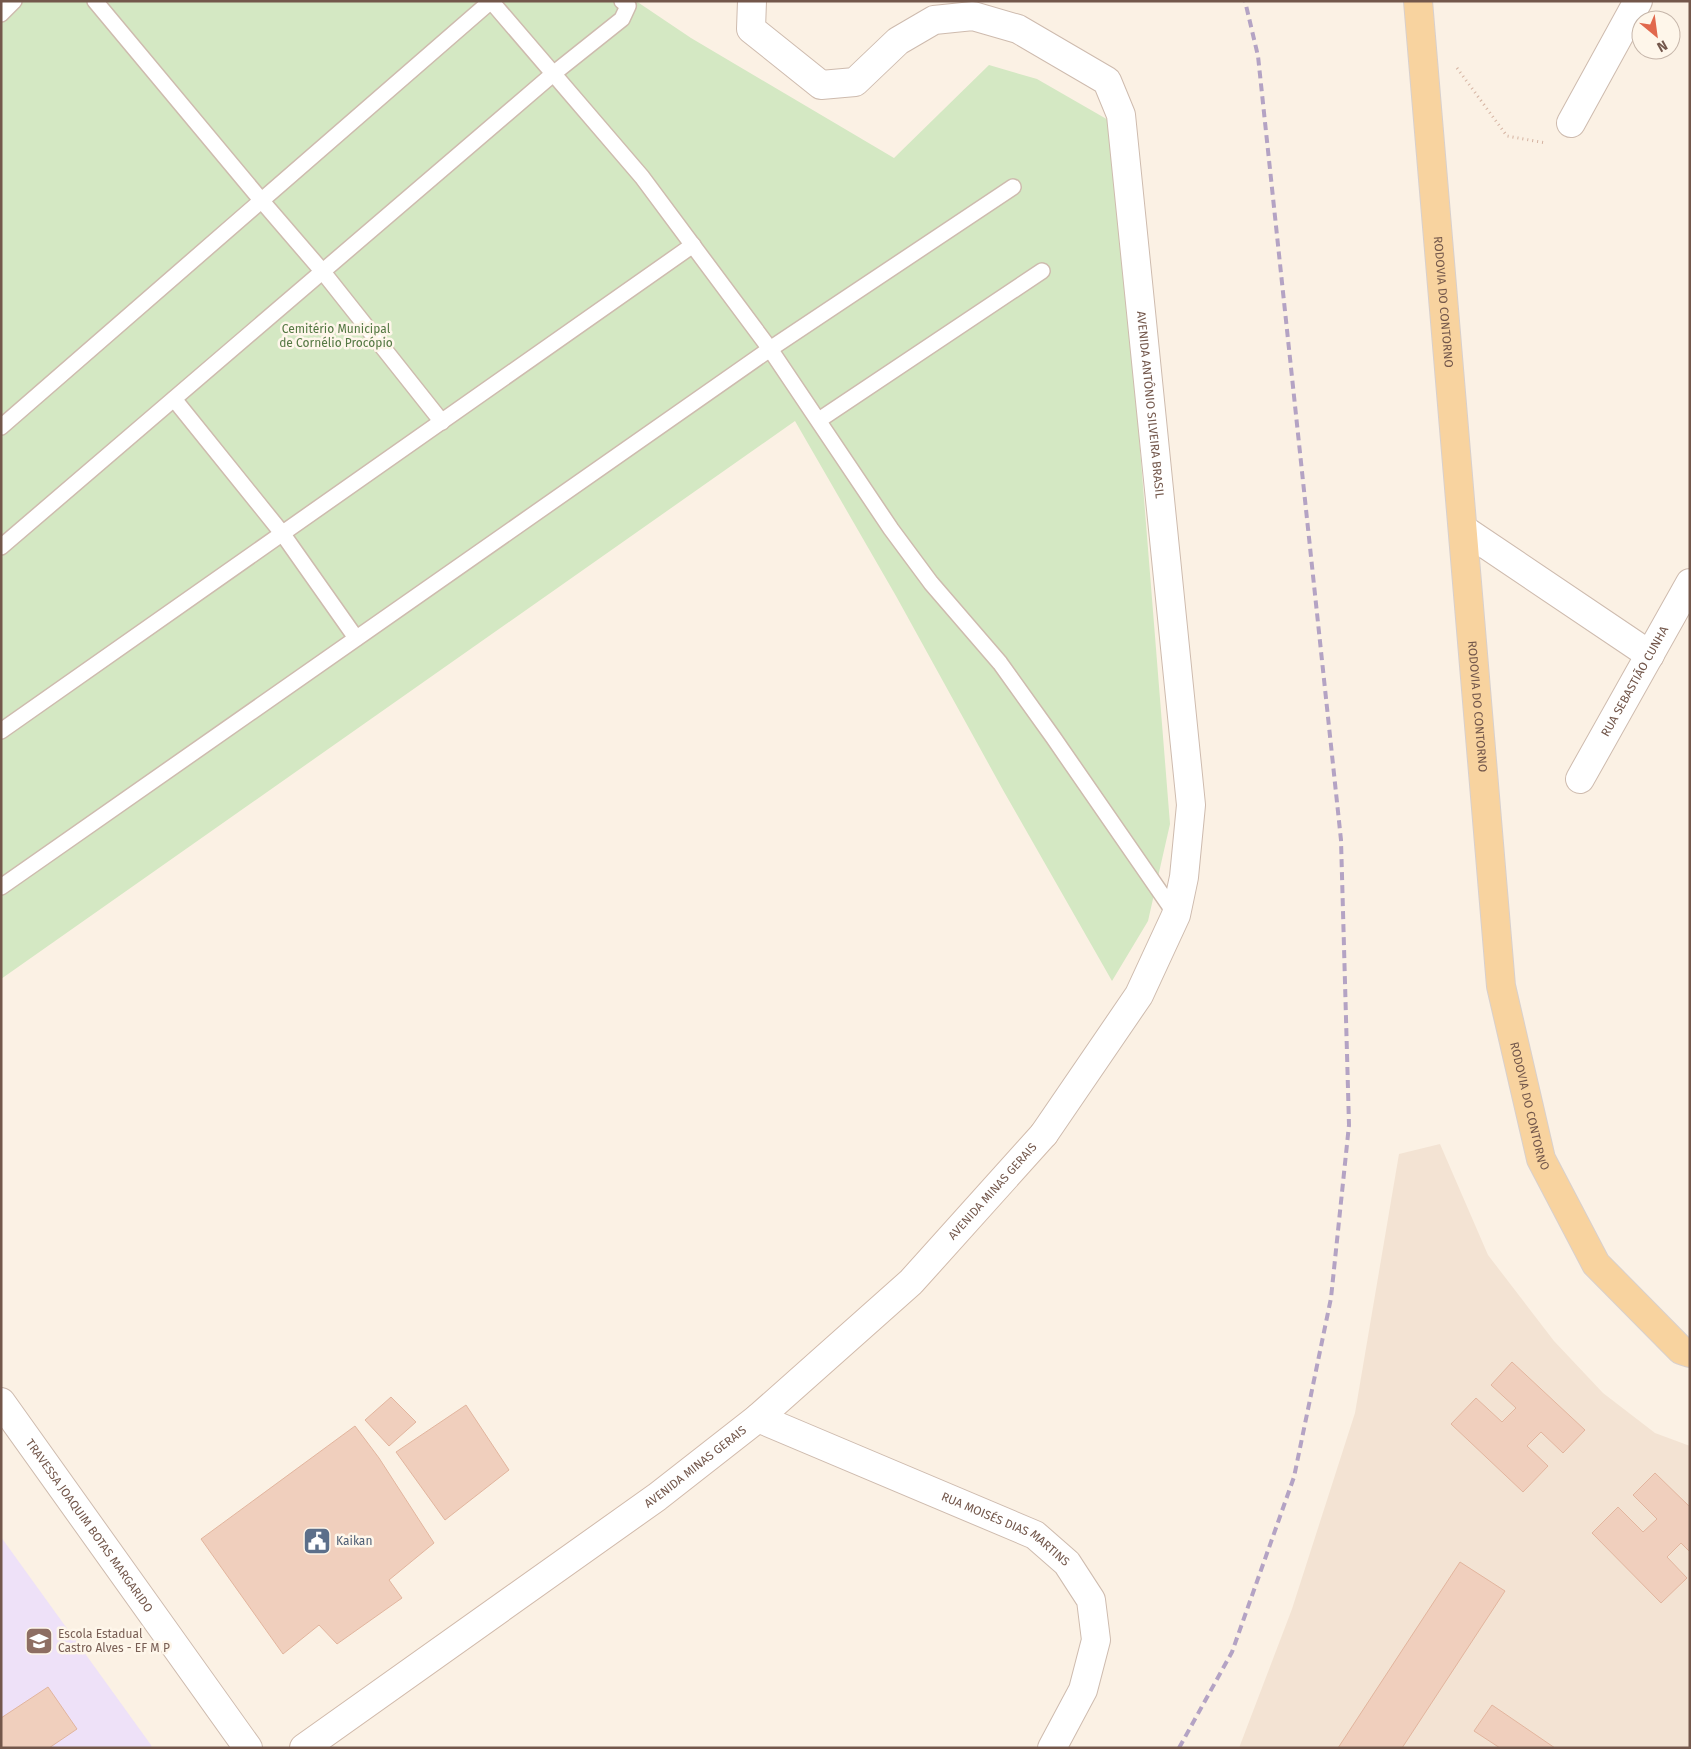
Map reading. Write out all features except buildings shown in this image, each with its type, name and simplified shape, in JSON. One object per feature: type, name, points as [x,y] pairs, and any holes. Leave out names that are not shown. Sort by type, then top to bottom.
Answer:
[{"type":"main road","name":"RODOVIA DO CONTORNO","points":[[1418,1],[1501,986],[1541,1159],[1596,1264],[1681,1350],[1690,1353]]},
{"type":"street","name":"AVENIDA ANTÔNIO SILVEIRA BRASIL","points":[[752,1],[751,29],[822,85],[855,82],[898,41],[934,20],[973,16],[1018,29],[1107,81],[1121,115],[1191,805],[1184,877],[1176,915],[1140,995],[1044,1134]]},
{"type":"street","points":[[1571,123],[1638,1]]},
{"type":"street","points":[[1463,529],[1650,655]]},
{"type":"street","name":"RUA SEBASTIÃO CUNHA","points":[[1580,779],[1690,583]]},
{"type":"street","name":"AVENIDA MINAS GERAIS","points":[[304,1748],[657,1497],[758,1418],[911,1282],[1044,1134]]},
{"type":"street","name":"TRAVESSA JOAQUIM BOTAS MARGARIDO","points":[[1,1402],[248,1748]]},
{"type":"street","name":"RUA MOISÉS DIAS MARTINS","points":[[758,1418],[1035,1535],[1067,1564],[1090,1600],[1096,1640],[1083,1690],[1052,1748]]},
{"type":"lane","points":[[1,14],[14,1]]},
{"type":"lane","points":[[95,1],[323,272],[442,422]]},
{"type":"lane","points":[[1,426],[491,1],[642,178],[693,246],[770,349],[891,529],[931,583],[1000,663],[1176,915]]},
{"type":"lane","points":[[1,547],[553,74],[622,19],[628,6],[622,1]]},
{"type":"lane","points":[[1,887],[770,349],[1013,187]]},
{"type":"lane","points":[[1,731],[693,246]]},
{"type":"lane","points":[[819,420],[1042,270]]},
{"type":"lane","points":[[174,399],[282,533],[356,638]]},
{"type":"path","points":[[1453,62],[1507,136],[1550,143],[1571,123]]},
{"type":"shaded area","points":[[1440,1144],[1488,1255],[1554,1341],[1603,1393],[1655,1433],[1690,1446],[1690,1748],[1239,1748],[1292,1609],[1355,1413],[1399,1154]]},
{"type":"shaded area","name":"Escola Estadual Castro Alves - EF M P","points":[[1,1537],[151,1745],[152,1748],[1,1748]]},
{"type":"green space","name":"Cemitério Municipal de Cornélio Procópio","points":[[1,1],[636,1],[691,38],[894,158],[989,65],[1037,79],[1110,121],[1120,198],[1170,824],[1148,921],[1112,981],[1003,790],[896,596],[795,421],[1,979]]},
{"type":"railway","points":[[1179,1748],[1232,1652],[1294,1477],[1331,1298],[1349,1125],[1341,840],[1258,56],[1245,1]]},
{"type":"place","name":"Kaikan","points":[[317,1541]]},
{"type":"place","name":"Escola Estadual Castro Alves - EF M P","points":[[39,1641]]}]
